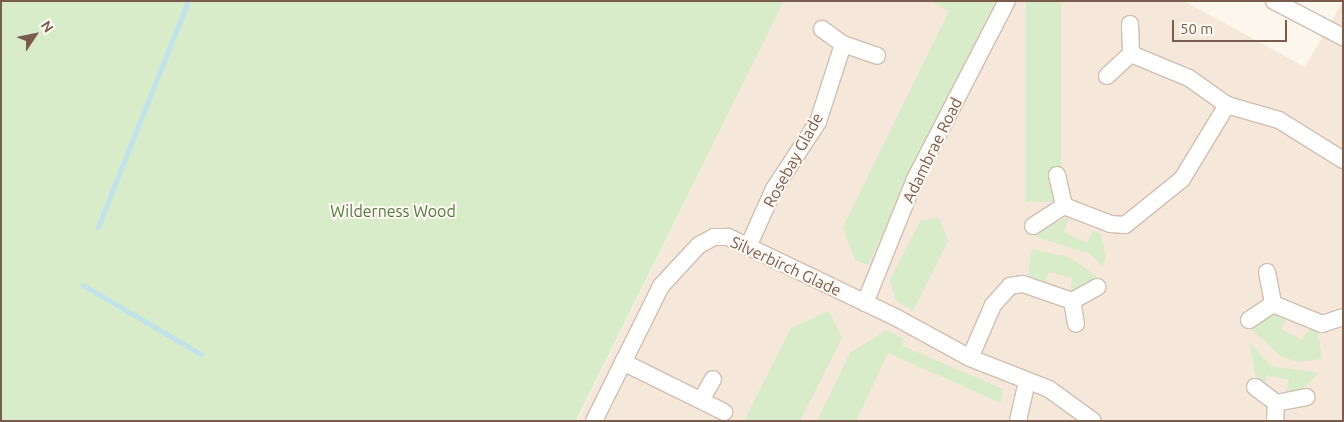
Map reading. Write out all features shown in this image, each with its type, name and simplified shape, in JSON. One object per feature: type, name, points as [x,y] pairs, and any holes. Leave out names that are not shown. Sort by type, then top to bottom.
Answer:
[{"type":"street","name":"Adambrae Road","points":[[865,303],[915,179],[1007,1]]},
{"type":"street","points":[[1274,1],[1343,37]]},
{"type":"street","points":[[1107,76],[1131,54],[1130,24]]},
{"type":"street","points":[[822,29],[844,44],[877,56]]},
{"type":"street","name":"Rosebay Glade","points":[[748,247],[774,189],[818,122],[844,44]]},
{"type":"street","points":[[1131,54],[1189,78],[1227,105],[1279,120],[1343,160]]},
{"type":"street","points":[[1064,206],[1111,224],[1125,224],[1182,179],[1227,105]]},
{"type":"street","points":[[1057,175],[1064,206]]},
{"type":"street","points":[[1033,226],[1064,206]]},
{"type":"street","name":"Silverbirch Glade","points":[[594,421],[661,286],[699,245],[714,237],[728,237],[865,303],[970,358],[1070,400],[1093,421]]},
{"type":"street","points":[[1267,272],[1273,304]]},
{"type":"street","points":[[970,358],[993,305],[1010,286],[1023,284],[1072,301],[1097,287]]},
{"type":"street","points":[[1072,301],[1076,324]]},
{"type":"street","points":[[1273,304],[1322,324],[1343,318]]},
{"type":"street","points":[[1250,320],[1273,304]]},
{"type":"street","points":[[623,362],[724,412]]},
{"type":"street","points":[[701,400],[713,379]]},
{"type":"street","points":[[1018,421],[1027,381]]},
{"type":"street","points":[[1255,387],[1276,403],[1306,397]]},
{"type":"street","points":[[1275,421],[1276,403]]},
{"type":"shaded area","points":[[784,1],[1184,1],[1305,67],[1343,1],[1343,421],[577,421]]},
{"type":"green space","name":"Wilderness Wood","points":[[1,1],[784,1],[576,421],[1,421]]},
{"type":"green space","points":[[930,1],[996,1],[868,265],[855,260],[843,227],[949,11]]},
{"type":"green space","points":[[1026,1],[1061,1],[1061,202],[1026,202]]},
{"type":"green space","points":[[1069,217],[1064,232],[1087,243],[1093,230],[1101,234],[1106,257],[1102,266],[1090,254],[1034,236],[1039,230]]},
{"type":"green space","points":[[939,218],[948,241],[913,311],[895,300],[890,279],[921,220]]},
{"type":"green space","points":[[1031,249],[1069,257],[1098,277],[1070,294],[1072,278],[1048,272],[1045,290],[1028,277]]},
{"type":"green space","points":[[829,311],[842,338],[800,421],[744,421],[791,328]]},
{"type":"green space","points":[[1276,313],[1287,317],[1281,329],[1302,340],[1309,329],[1318,330],[1322,359],[1297,362],[1280,356],[1250,328],[1255,321]]},
{"type":"green space","points":[[886,330],[903,338],[903,346],[1003,389],[1001,403],[888,353],[856,421],[817,421],[850,353]]},
{"type":"green space","points":[[1249,342],[1271,366],[1319,373],[1302,389],[1286,394],[1289,380],[1267,375],[1265,389],[1257,385]]},
{"type":"waterway","points":[[98,227],[188,1]]},
{"type":"waterway","points":[[83,285],[201,354]]}]
